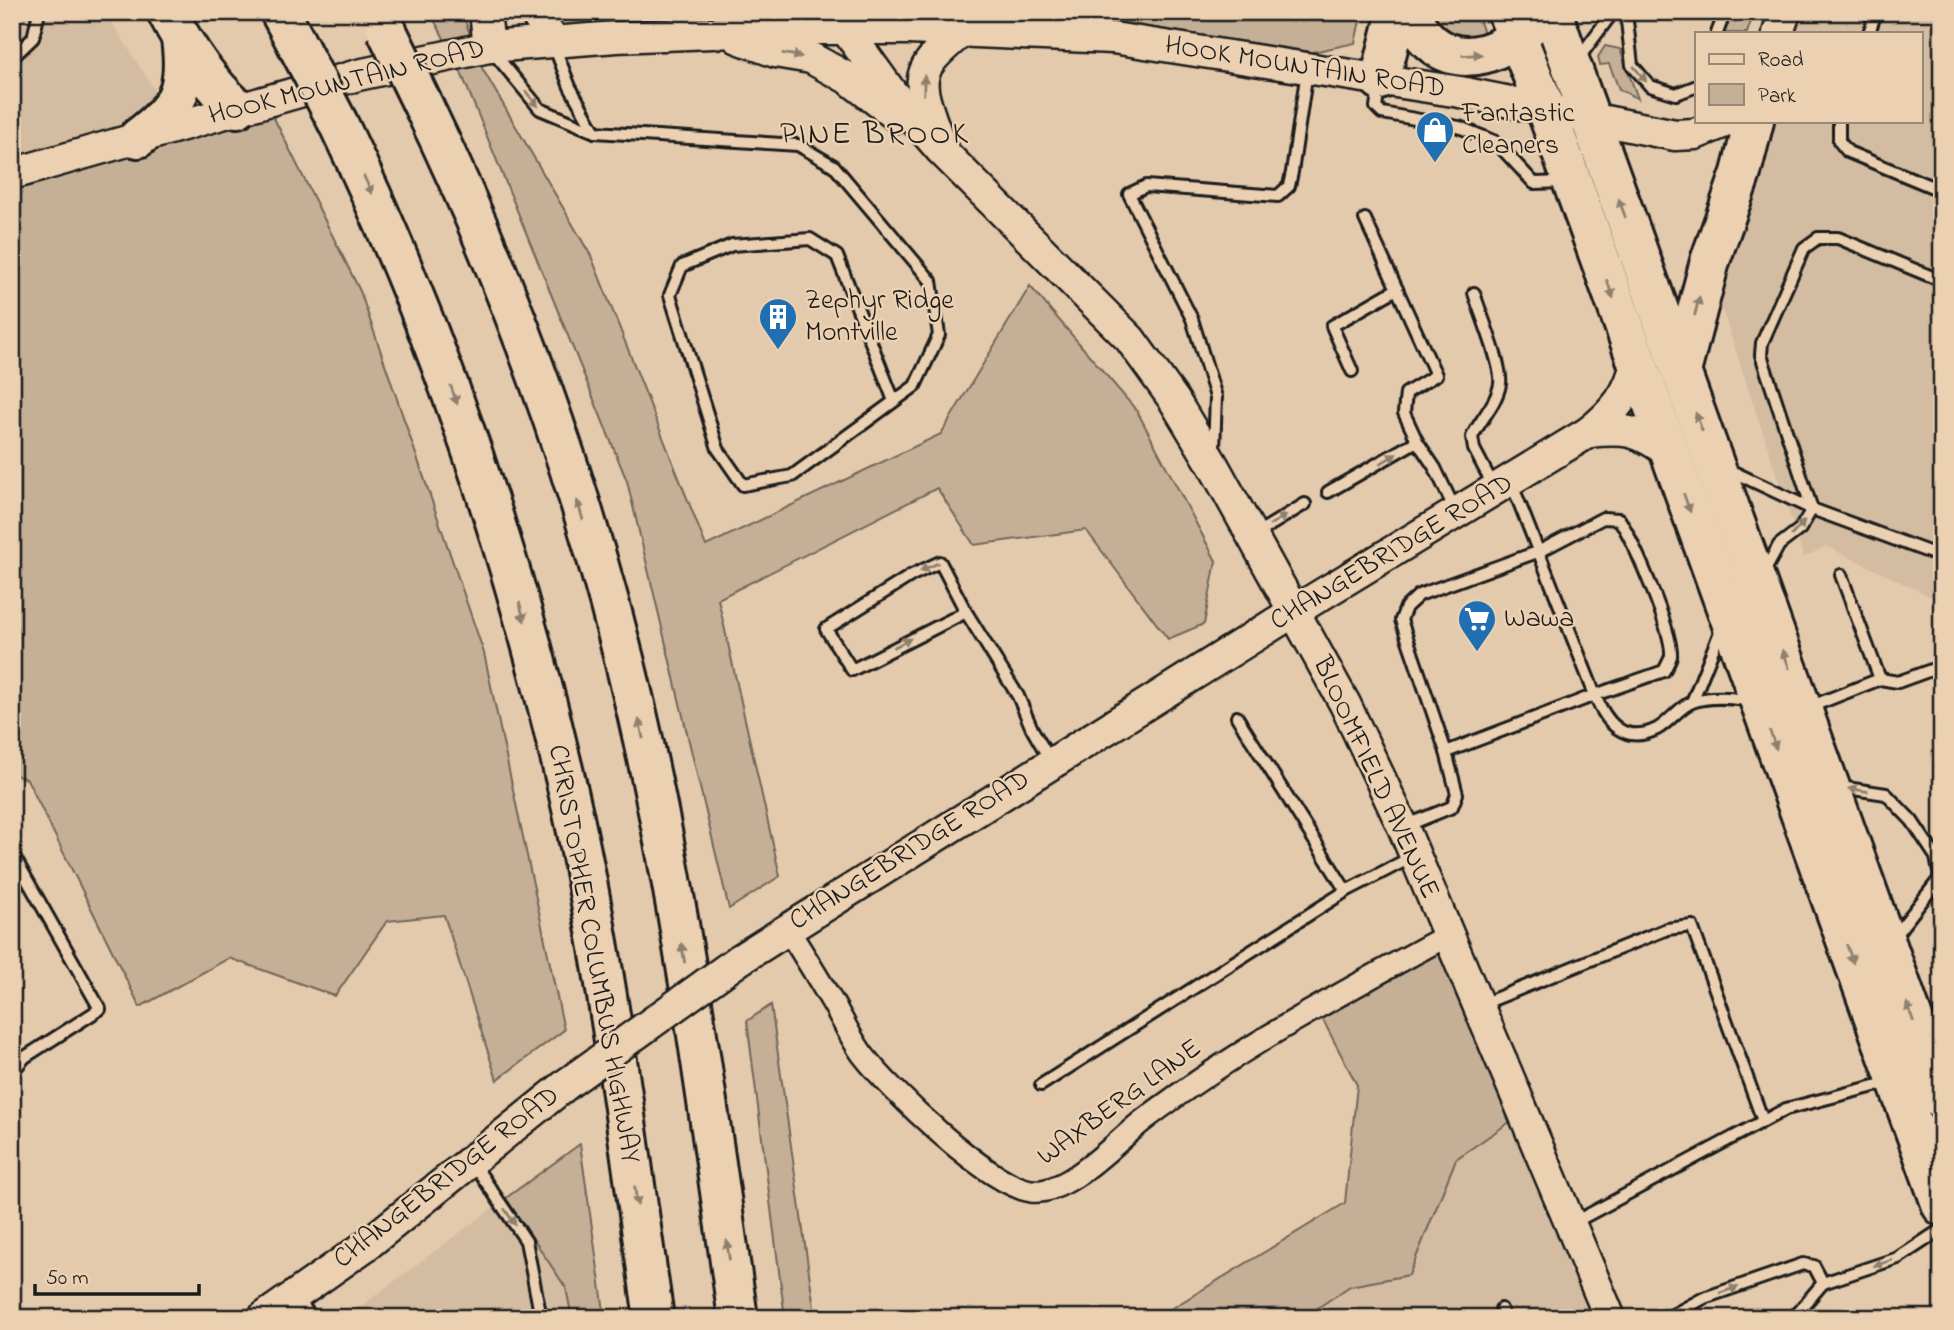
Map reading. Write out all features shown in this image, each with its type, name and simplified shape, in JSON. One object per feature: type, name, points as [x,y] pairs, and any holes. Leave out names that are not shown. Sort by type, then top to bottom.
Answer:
[{"type":"highway","name":"CHRISTOPHER COLUMBUS HIGHWAY","points":[[280,12],[338,123],[433,337],[487,492],[532,650],[573,814],[588,894],[654,1318]]},
{"type":"highway","points":[[1380,80],[1397,12]]},
{"type":"highway","points":[[1410,12],[1429,41],[1455,55],[1495,52],[1522,21]]},
{"type":"highway","points":[[1552,12],[1942,1099]]},
{"type":"highway","points":[[381,21],[479,228],[516,320],[567,467],[616,629],[637,713],[671,879],[738,1318]]},
{"type":"highway","points":[[1522,21],[1546,109],[1942,1206]]},
{"type":"highway","points":[[174,26],[221,94],[237,108]]},
{"type":"highway","points":[[138,138],[170,111],[179,96],[183,67],[174,26]]},
{"type":"highway","points":[[1681,372],[1710,261],[1741,173],[1754,122]]},
{"type":"main road","points":[[485,12],[489,47]]},
{"type":"main road","points":[[535,12],[553,41]]},
{"type":"main road","points":[[728,34],[762,12]]},
{"type":"main road","points":[[1779,32],[1785,12]]},
{"type":"main road","name":"HOOK MOUNTAIN ROAD","points":[[12,174],[358,75],[489,47],[553,41],[728,34],[842,18],[909,29],[960,33],[1003,23],[1113,38],[1380,80],[1675,135],[1695,134],[1725,122]]},
{"type":"main road","name":"BLOOMFIELD AVENUE","points":[[842,18],[891,92],[941,150],[1130,339],[1174,400],[1213,465],[1345,704],[1403,827],[1610,1318]]},
{"type":"main road","points":[[941,150],[924,99],[922,81],[926,64],[960,33]]},
{"type":"main road","points":[[728,34],[775,52],[811,58],[849,79],[941,150]]},
{"type":"main road","name":"CHANGEBRIDGE ROAD","points":[[263,1318],[304,1306],[364,1247],[568,1083],[786,928],[1293,612],[1589,432],[1620,404],[1628,391],[1636,362]]},
{"type":"main road","name":"CHANGEBRIDGE ROAD","points":[[1589,432],[1625,429],[1639,432],[1668,452]]},
{"type":"street","name":"WAXBERG LANE","points":[[786,928],[862,1054],[894,1089],[952,1143],[987,1169],[1016,1186],[1045,1191],[1084,1170],[1151,1114],[1240,1052],[1448,935]]},
{"type":"lane","points":[[12,58],[33,38],[39,12]]},
{"type":"lane","points":[[1572,67],[1613,12]]},
{"type":"lane","points":[[1626,12],[1632,65],[1650,86],[1676,94],[1695,87]]},
{"type":"lane","points":[[1717,32],[1724,12]]},
{"type":"lane","points":[[1869,32],[1876,12]]},
{"type":"lane","points":[[553,41],[570,87],[594,132]]},
{"type":"lane","points":[[489,47],[540,109],[594,132],[798,145],[834,166],[931,281],[939,335],[915,386],[792,476],[743,485],[718,449],[670,295],[681,266],[732,245],[810,239],[837,256],[894,401]]},
{"type":"lane","points":[[1213,465],[1216,397],[1192,319],[1131,205],[1129,194],[1146,186],[1278,196],[1289,186],[1308,68]]},
{"type":"lane","points":[[1380,80],[1376,107],[1382,113],[1459,127],[1496,142],[1534,183],[1572,182]]},
{"type":"lane","points":[[1839,122],[1839,141],[1848,152],[1942,191]]},
{"type":"lane","points":[[1365,219],[1436,375],[1406,393],[1404,413],[1417,442],[1436,468],[1457,514]]},
{"type":"lane","points":[[1758,582],[1779,545],[1800,529],[1812,509],[1761,355],[1762,343],[1804,248],[1818,238],[1838,238],[1942,281]]},
{"type":"lane","points":[[1352,371],[1332,326],[1397,289]]},
{"type":"lane","points":[[1474,293],[1500,367],[1501,382],[1496,398],[1472,437],[1474,449],[1504,486],[1540,551],[1603,716],[1618,730],[1633,735],[1657,729],[1692,702],[1716,698],[1759,701]]},
{"type":"lane","points":[[1328,492],[1417,442]]},
{"type":"lane","points":[[1714,462],[1812,509],[1942,558]]},
{"type":"lane","points":[[1251,536],[1305,504]]},
{"type":"lane","points":[[1403,827],[1452,807],[1457,794],[1446,752],[1401,620],[1406,607],[1419,595],[1540,551],[1603,518],[1619,519],[1630,535],[1661,618],[1671,656],[1664,671],[1446,752]]},
{"type":"lane","points":[[966,612],[852,670],[826,629],[912,575],[940,562],[966,612],[1018,696],[1051,763]]},
{"type":"lane","points":[[1841,575],[1880,679]]},
{"type":"lane","points":[[1692,702],[1727,613]]},
{"type":"lane","points":[[1804,709],[1880,679],[1898,682],[1942,666]]},
{"type":"lane","points":[[1237,717],[1346,891]]},
{"type":"lane","points":[[1830,785],[1886,794],[1912,821],[1936,857],[1940,878],[1887,945]]},
{"type":"lane","points":[[12,853],[100,1009],[25,1057],[12,1072]]},
{"type":"lane","points":[[1041,1085],[1346,891],[1415,855]]},
{"type":"lane","points":[[1478,1006],[1667,929],[1692,926],[1763,1121]]},
{"type":"lane","points":[[1570,1224],[1786,1109],[1896,1080]]},
{"type":"lane","points":[[471,1161],[526,1241],[541,1318]]},
{"type":"lane","points":[[1793,1318],[1823,1283],[1899,1258],[1942,1229]]},
{"type":"lane","points":[[1667,1318],[1704,1298],[1803,1264],[1814,1266],[1823,1283]]},
{"type":"shaded area","points":[[12,12],[105,12],[175,122],[12,165]]},
{"type":"shaded area","points":[[1800,12],[1942,12],[1942,602],[1826,546],[1804,558],[1721,306],[1771,122],[1923,122],[1923,32],[1794,32]]},
{"type":"shaded area","points":[[1523,1113],[1610,1318],[1303,1318],[1350,1286],[1409,1274],[1456,1159]]},
{"type":"shaded area","points":[[506,1198],[566,1288],[572,1318],[345,1318]]},
{"type":"green space","points":[[430,12],[462,12],[482,68],[591,256],[706,546],[941,434],[1030,286],[1137,411],[1216,561],[1204,624],[1168,639],[1086,530],[974,545],[937,488],[718,599],[780,876],[729,909],[627,481],[458,65]]},
{"type":"green space","points":[[1045,12],[1362,12],[1355,43],[1313,52]]},
{"type":"green space","points":[[1421,12],[1476,12],[1486,38],[1449,37]]},
{"type":"green space","points":[[1732,12],[1754,12],[1747,32],[1724,32]]},
{"type":"green space","points":[[1605,46],[1620,49],[1638,99],[1619,89],[1609,64],[1600,65],[1598,57]]},
{"type":"green space","points":[[265,100],[360,291],[484,653],[564,1030],[497,1080],[444,915],[387,921],[335,996],[229,958],[140,1007],[27,779],[12,774],[12,165]]},
{"type":"green space","points":[[1447,930],[1523,1113],[1456,1159],[1409,1275],[1350,1286],[1303,1318],[1156,1318],[1345,1203],[1357,1085],[1313,1001]]},
{"type":"green space","points":[[771,1005],[814,1308],[833,1318],[785,1318],[747,1021]]},
{"type":"green space","points":[[580,1144],[605,1318],[572,1318],[566,1288],[506,1198]]},
{"type":"place","name":"Fantastic Cleaners","points":[[1435,164]]},
{"type":"place","name":"Zephyr Ridge Montville","points":[[778,351]]},
{"type":"place","name":"Wawa","points":[[1477,653]]},
{"type":"district","name":"PINE BROOK","points":[[875,135]]}]
